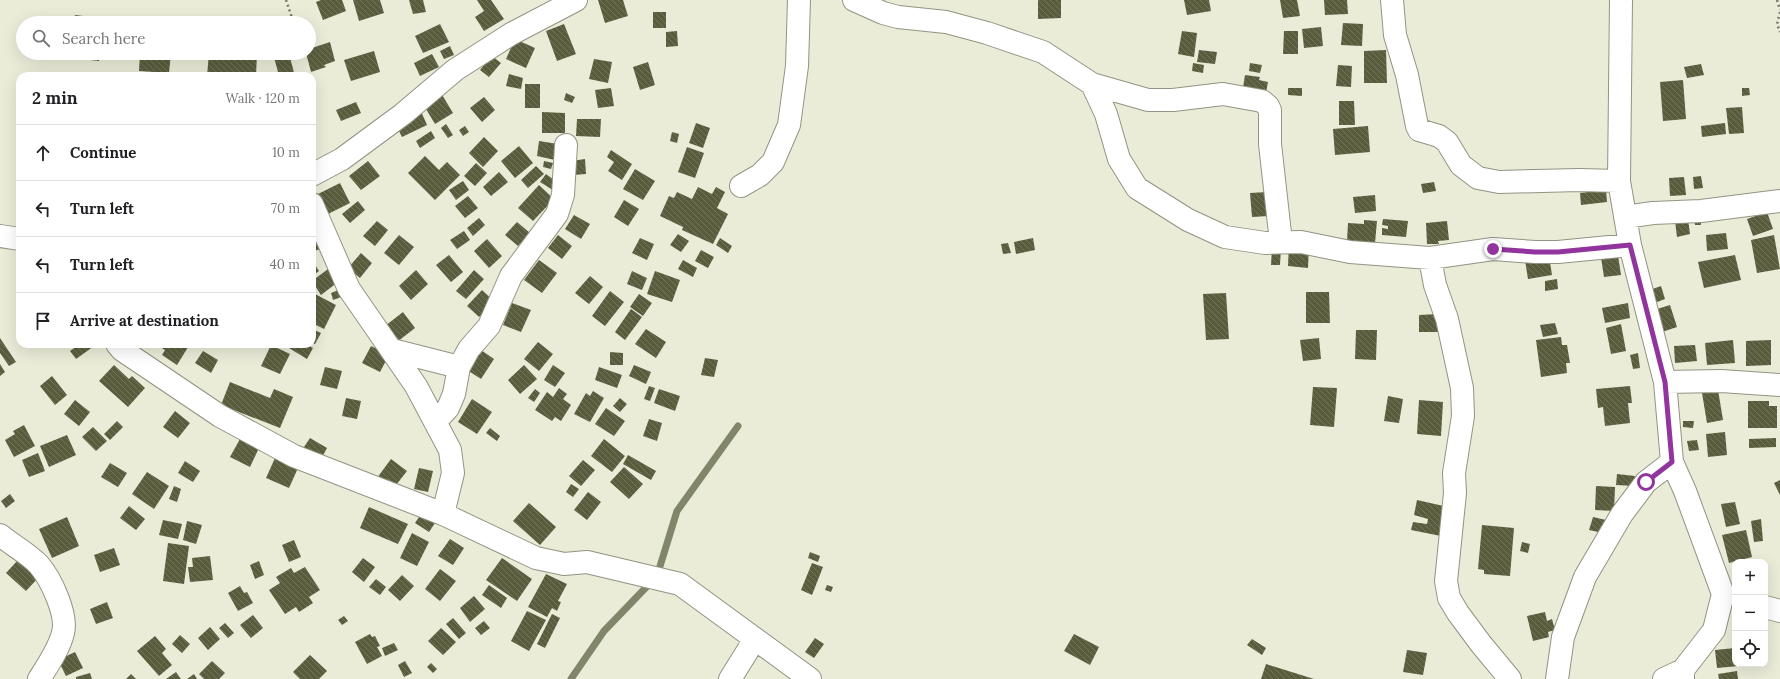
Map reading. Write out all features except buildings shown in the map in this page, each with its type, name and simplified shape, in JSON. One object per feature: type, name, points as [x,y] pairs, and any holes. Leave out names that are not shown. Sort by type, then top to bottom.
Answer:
[{"type":"street","points":[[316,173],[342,159],[422,99],[455,70],[512,34],[576,0]]},
{"type":"street","points":[[740,186],[760,175],[773,162],[789,125],[797,66],[799,0]]},
{"type":"street","points":[[854,0],[883,13],[898,17],[946,22],[987,33],[1043,52],[1092,84],[1148,100],[1172,100],[1224,94],[1262,101],[1270,110],[1270,144],[1280,242]]},
{"type":"street","points":[[1392,0],[1395,35],[1407,75],[1417,126],[1419,130],[1439,136],[1447,142],[1461,165],[1478,178],[1499,182],[1579,180],[1619,181]]},
{"type":"street","points":[[1621,0],[1619,181],[1630,245],[1665,382],[1672,462],[1729,596],[1714,630],[1683,674],[1664,679]]},
{"type":"street","points":[[1092,84],[1106,114],[1119,159],[1137,188],[1188,220],[1225,237],[1252,242],[1301,242],[1350,252],[1430,258],[1493,249],[1558,252],[1630,245]]},
{"type":"street","points":[[435,422],[448,408],[454,394],[459,368],[469,349],[489,326],[511,276],[557,214],[563,195],[566,145]]},
{"type":"street","points":[[1625,216],[1701,211],[1780,201]]},
{"type":"street","points":[[316,213],[349,289],[416,386],[450,450],[453,474],[443,514]]},
{"type":"street","points":[[0,236],[16,238]]},
{"type":"street","points":[[1430,258],[1435,285],[1447,319],[1462,388],[1463,416],[1454,473],[1455,493],[1446,581],[1449,598],[1458,614],[1510,679]]},
{"type":"street","points":[[120,348],[220,416],[294,456],[443,514],[536,558],[564,564],[587,562],[680,584],[810,679]]},
{"type":"street","points":[[392,350],[459,368]]},
{"type":"street","points":[[1665,382],[1721,381],[1780,386]]},
{"type":"street","points":[[1558,679],[1562,637],[1585,578],[1622,514],[1646,482],[1672,462]]},
{"type":"street","points":[[0,536],[38,564],[47,576],[62,609],[64,632],[50,661],[39,679]]},
{"type":"street","points":[[1768,608],[1780,611]]},
{"type":"street","points":[[730,679],[755,639]]},
{"type":"path","points":[[286,0],[291,16]]},
{"type":"path","points":[[1776,0],[1780,11],[1777,24],[1780,32]]},
{"type":"waterway","points":[[571,679],[604,631],[657,576],[677,511],[738,426]]},
{"type":"route","points":[[1493,249],[1558,252],[1630,245],[1665,382],[1672,462],[1646,482]]}]
